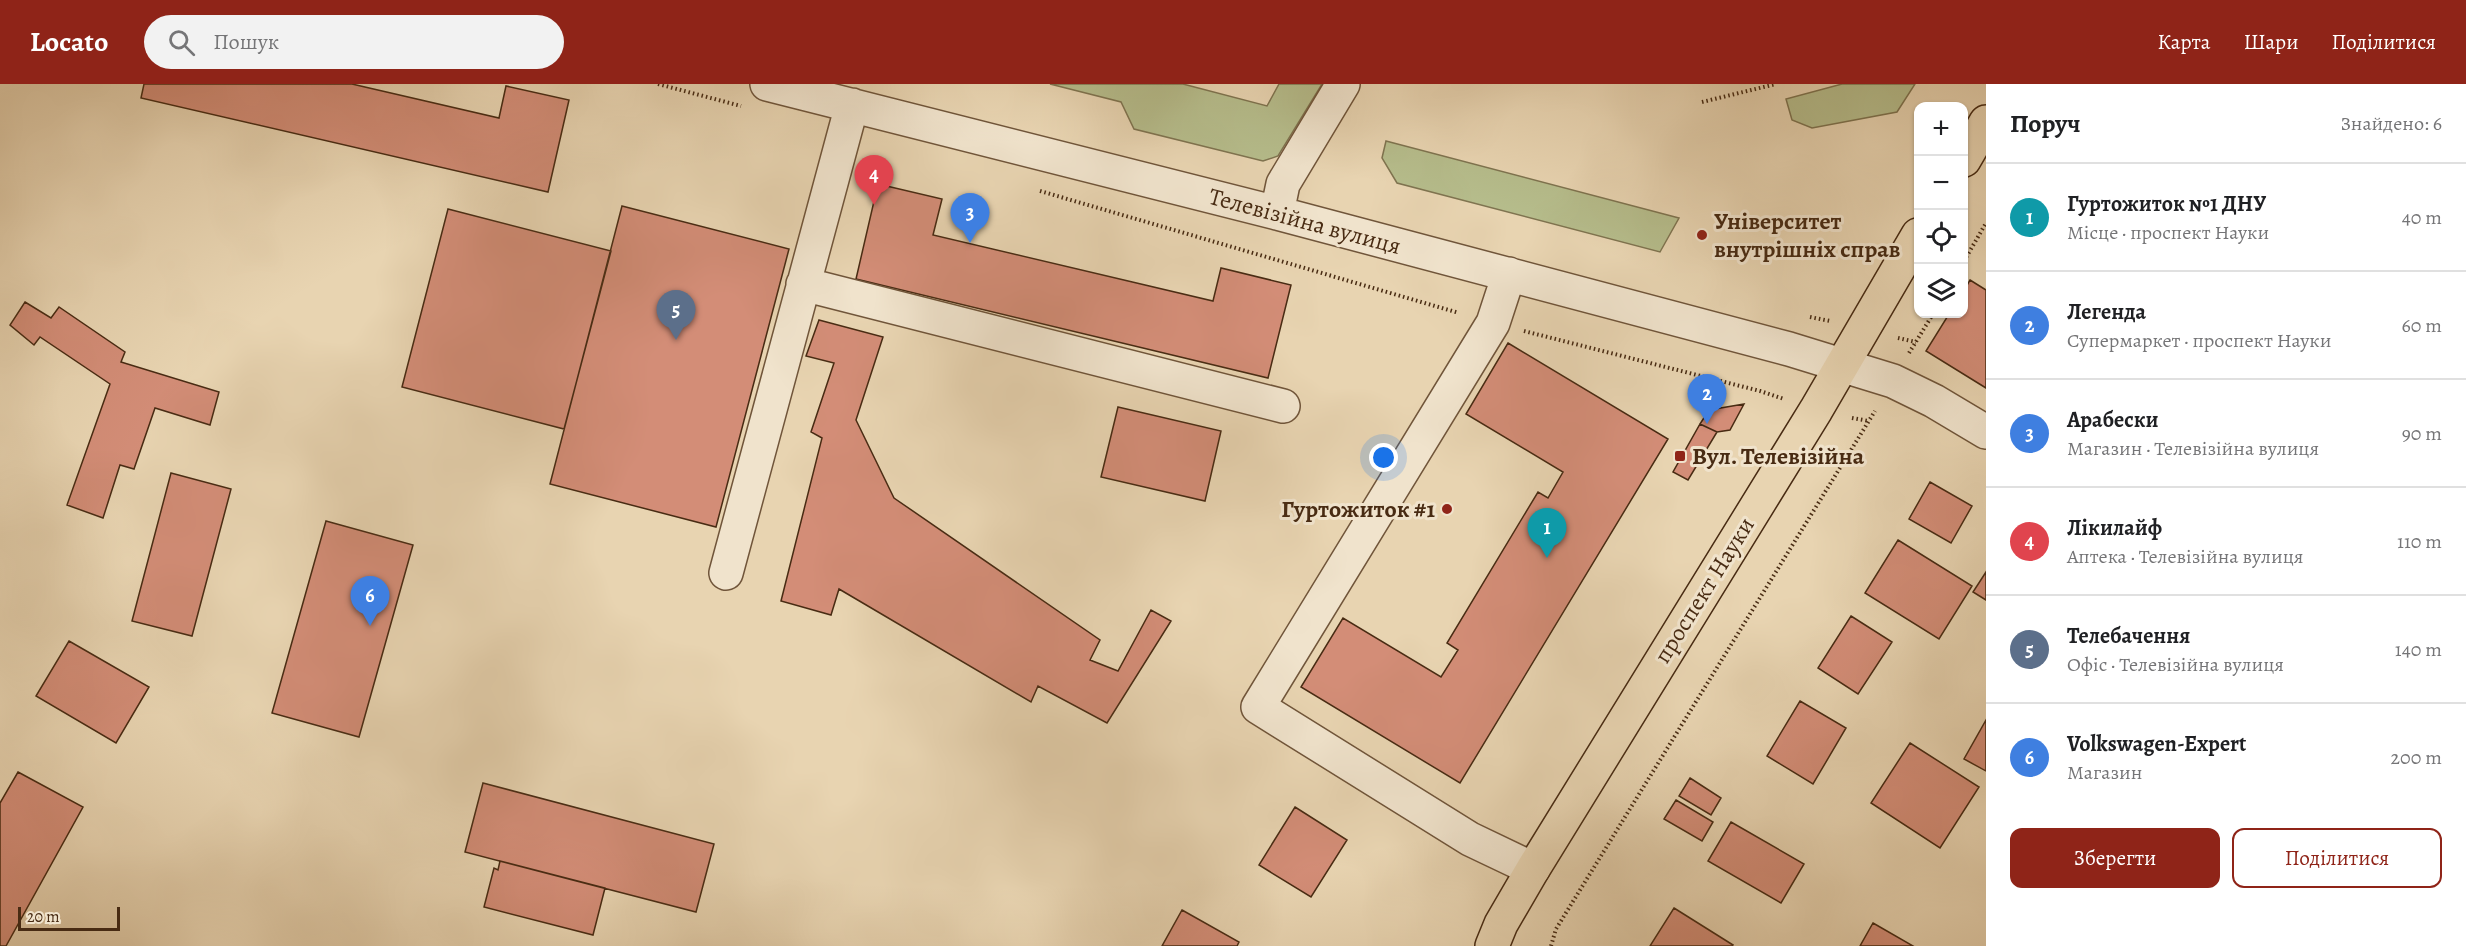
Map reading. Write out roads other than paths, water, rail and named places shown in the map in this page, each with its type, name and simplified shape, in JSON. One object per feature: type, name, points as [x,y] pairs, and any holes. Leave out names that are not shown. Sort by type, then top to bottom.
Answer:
[{"type":"main road","points":[[1966,156],[1986,122]]},
{"type":"main road","name":"проспект Науки","points":[[1492,946],[1501,924],[1533,869],[1816,410],[1914,242]]},
{"type":"street","points":[[1276,213],[1283,184],[1343,84]]},
{"type":"street","name":"Телевізійна вулиця","points":[[759,96],[852,105],[1276,213],[1789,349],[1893,381],[1934,401],[1986,432]]},
{"type":"street","points":[[726,573],[852,105]]},
{"type":"street","points":[[1509,274],[1493,323],[1258,707],[1470,839],[1533,869]]},
{"type":"street","points":[[803,284],[1283,406]]},
{"type":"place","name":"Лікилайф","points":[[874,205]]},
{"type":"place","name":"Університет внутрішніх справ","points":[[1702,235]]},
{"type":"place","name":"Арабески","points":[[970,243]]},
{"type":"place","name":"Телебачення","points":[[676,340]]},
{"type":"place","name":"Легенда","points":[[1707,424]]},
{"type":"place","name":"Вул. Телевізійна","points":[[1680,456]]},
{"type":"place","name":"Гуртожиток #1","points":[[1447,509]]},
{"type":"place","name":"Гуртожиток №1 ДНУ","points":[[1547,558]]},
{"type":"place","name":"Volkswagen-Expert","points":[[370,626]]}]
